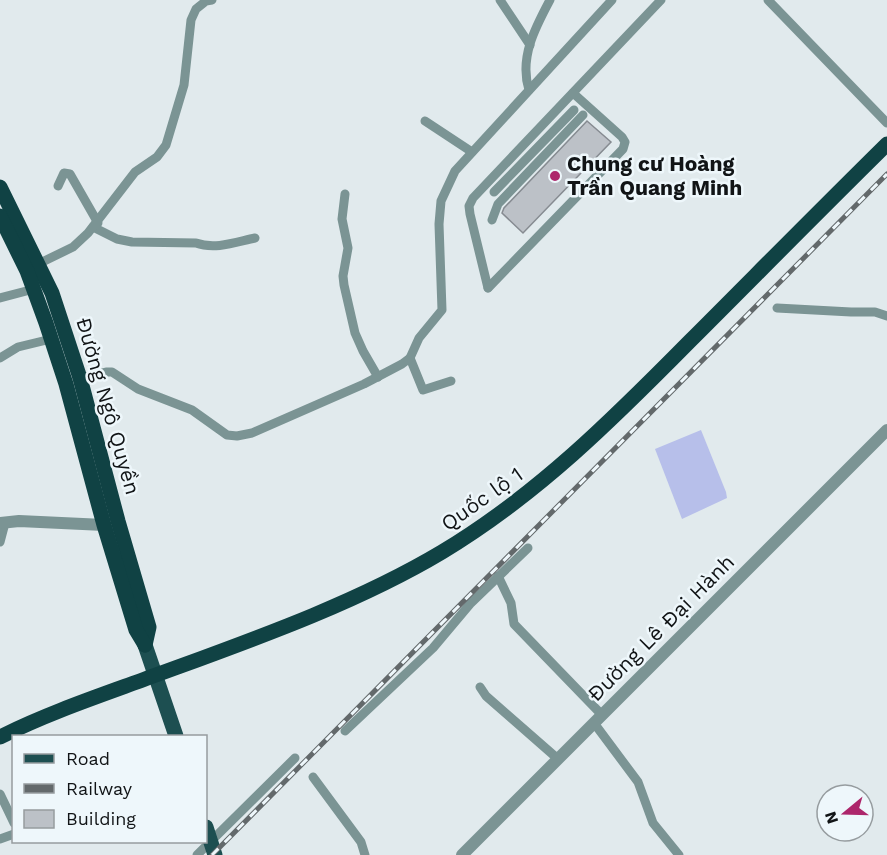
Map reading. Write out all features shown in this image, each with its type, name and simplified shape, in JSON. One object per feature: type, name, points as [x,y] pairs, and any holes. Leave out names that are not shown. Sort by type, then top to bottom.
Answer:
[{"type":"highway","name":"Quốc lộ 1","points":[[0,737],[46,716],[260,636],[390,580],[441,553],[485,525],[520,500],[578,451],[637,396],[776,253],[887,144]]},
{"type":"highway","name":"Đường Ngô Quyền","points":[[0,187],[33,267],[33,289],[111,523]]},
{"type":"highway","name":"Đường Ngô Quyền","points":[[0,216],[60,315],[80,378],[136,630],[145,645]]},
{"type":"main road","name":"Đường Ngô Quyền","points":[[145,645],[176,735]]},
{"type":"main road","points":[[207,830],[213,849]]},
{"type":"street","points":[[33,267],[73,247],[96,225],[135,171],[157,157],[166,145],[184,86],[191,20],[196,9],[206,1],[212,0]]},
{"type":"street","points":[[500,0],[530,45]]},
{"type":"street","points":[[529,90],[525,78],[526,57],[538,23],[550,0]]},
{"type":"street","points":[[66,384],[80,378],[112,372],[138,389],[192,410],[227,435],[237,436],[252,433],[402,364],[410,358],[419,338],[442,310],[439,224],[441,201],[455,171],[612,0]]},
{"type":"street","points":[[573,93],[622,137],[625,141],[623,149],[488,288],[469,206],[472,198],[661,0]]},
{"type":"street","points":[[768,0],[887,123]]},
{"type":"street","points":[[492,220],[496,207],[540,160],[555,137],[578,113]]},
{"type":"street","points":[[425,121],[471,152]]},
{"type":"street","points":[[543,124],[555,137]]},
{"type":"street","points":[[494,192],[532,153],[555,137]]},
{"type":"street","points":[[524,144],[540,160]]},
{"type":"street","points":[[513,172],[521,180]]},
{"type":"street","points":[[58,186],[64,173],[70,174],[96,225],[117,239],[132,242],[196,243],[205,247],[255,238]]},
{"type":"street","points":[[487,183],[502,200]]},
{"type":"street","points":[[345,194],[342,219],[348,248],[343,276],[344,285],[355,333],[378,377]]},
{"type":"street","points":[[0,298],[33,289]]},
{"type":"street","points":[[777,308],[875,312],[887,316]]},
{"type":"street","points":[[0,358],[18,346],[51,339]]},
{"type":"street","points":[[410,358],[423,390],[451,381]]},
{"type":"street","name":"Đường Lê Đại Hành","points":[[462,855],[887,430]]},
{"type":"street","points":[[0,542],[3,523],[19,521],[111,523]]},
{"type":"street","points":[[345,731],[433,648],[470,604],[528,548]]},
{"type":"street","points":[[498,576],[511,603],[514,624],[598,719],[639,782],[653,823],[679,855]]},
{"type":"street","points":[[480,687],[486,696],[558,759]]},
{"type":"street","points":[[197,855],[213,849],[295,758]]},
{"type":"street","points":[[313,777],[361,842],[365,855]]},
{"type":"street","points":[[0,794],[12,819]]},
{"type":"water","points":[[701,430],[727,498],[682,519],[655,449]]},
{"type":"building","name":"Chung cư Hoàng Trần Quang Minh","points":[[587,121],[611,142],[523,233],[502,213],[504,208]]},
{"type":"railway","points":[[212,855],[887,174]]},
{"type":"place","name":"Chung cư Hoàng Trần Quang Minh","points":[[555,176]]}]
